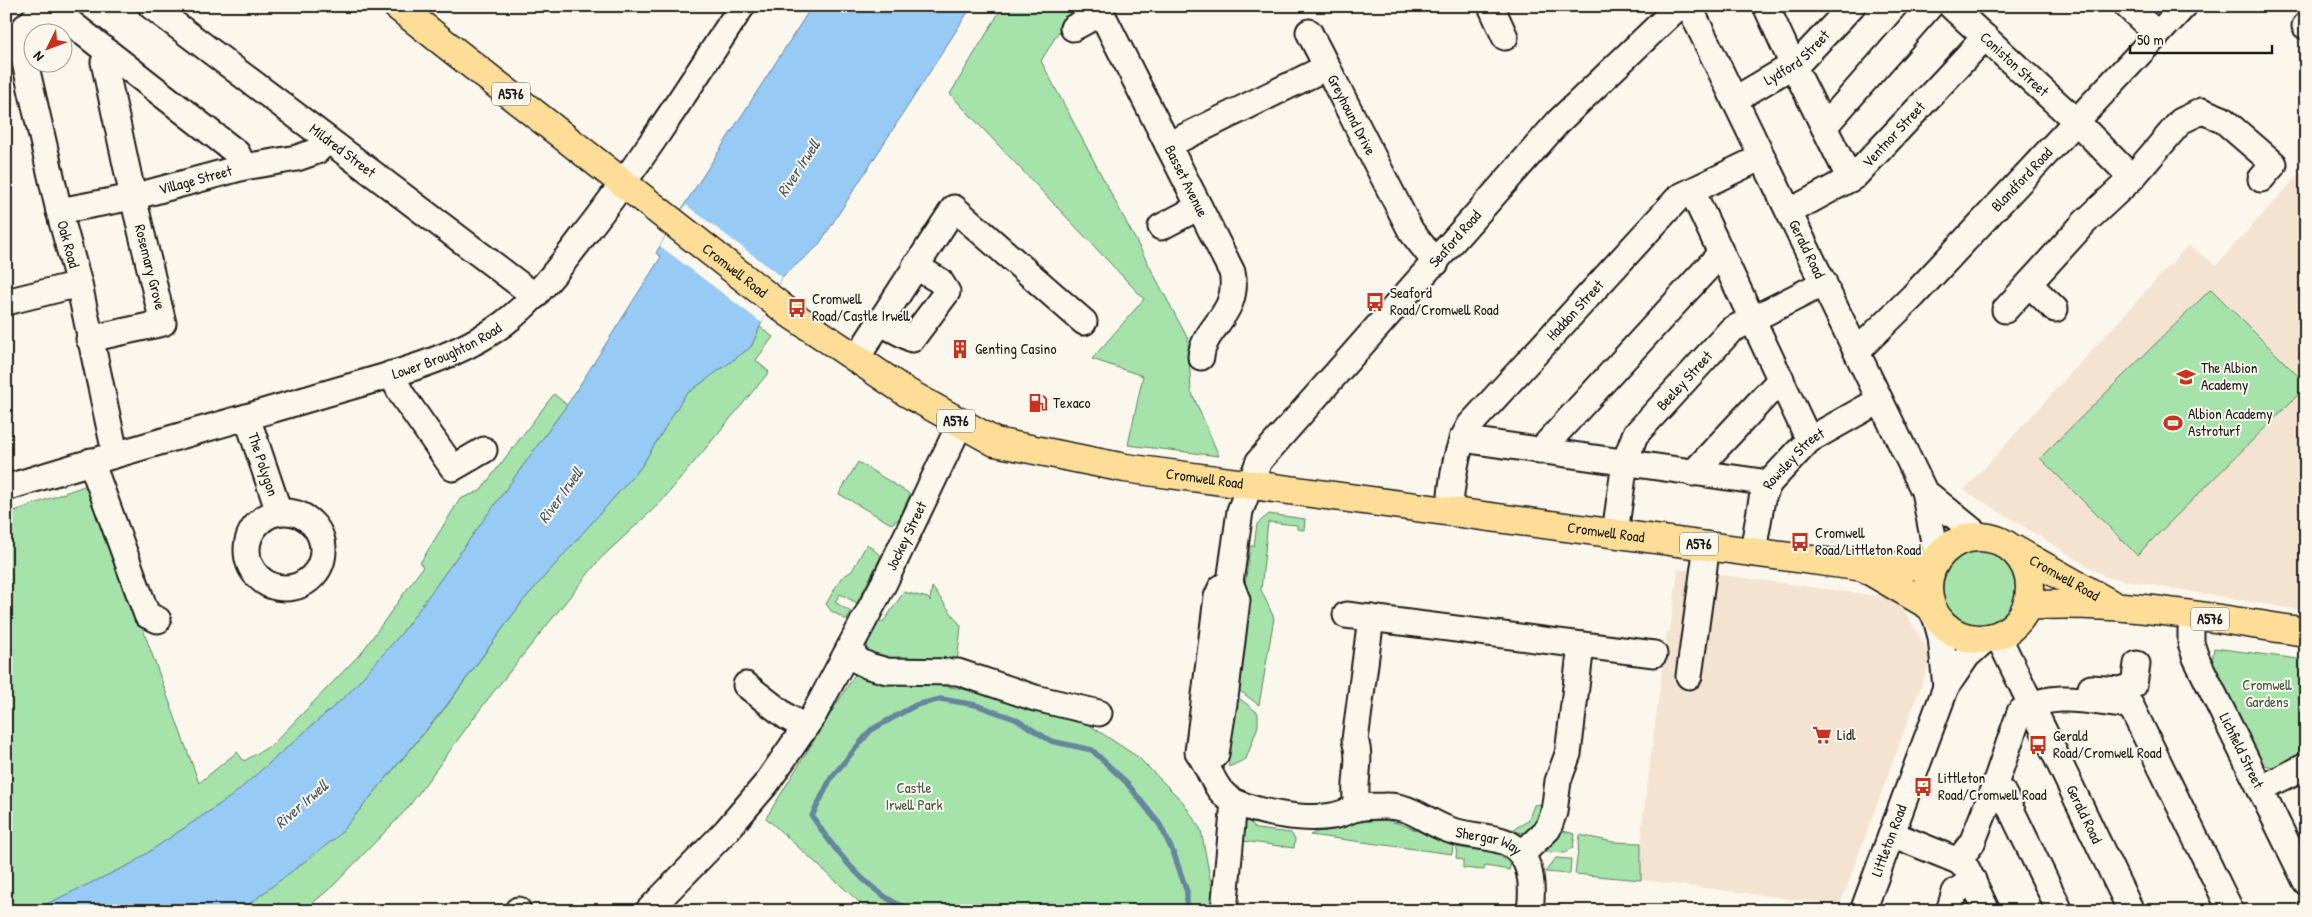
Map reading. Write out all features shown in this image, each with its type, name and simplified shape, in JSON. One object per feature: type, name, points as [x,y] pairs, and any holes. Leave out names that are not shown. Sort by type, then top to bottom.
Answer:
[{"type":"highway","name":"A576","points":[[413,11],[625,183]]},
{"type":"highway","name":"Cromwell Road","points":[[625,183],[772,300],[856,359],[960,424],[995,442],[1125,468],[1753,551],[1864,568],[1910,566],[1936,559]]},
{"type":"highway","name":"A576","points":[[1936,559],[1956,542],[1980,536],[1997,540],[2012,549]]},
{"type":"highway","name":"Cromwell Road","points":[[2012,549],[2115,605]]},
{"type":"highway","points":[[1993,637],[2014,626],[2027,606],[2030,588],[2024,563],[2012,549]]},
{"type":"highway","points":[[1932,611],[1929,574],[1936,559]]},
{"type":"highway","name":"Cromwell Road","points":[[1864,568],[1932,611]]},
{"type":"highway","name":"Cromwell Road","points":[[2027,606],[2055,604],[2115,605],[2306,632]]},
{"type":"highway","name":"A576","points":[[1932,611],[1947,628],[1963,637],[1993,637]]},
{"type":"street","points":[[12,41],[49,6],[237,154],[244,167]]},
{"type":"street","name":"Mildred Street","points":[[151,6],[535,296]]},
{"type":"street","name":"Lower Broughton Road","points":[[6,488],[116,453],[247,417],[414,367],[480,340],[504,323],[535,296],[625,183],[742,6]]},
{"type":"street","name":"Seaford Road","points":[[1234,802],[1214,782],[1207,763],[1198,752],[1216,607],[1221,588],[1230,582],[1240,511],[1255,468],[1266,451],[1436,263],[1559,121],[1679,6]]},
{"type":"street","name":"Gerald Road","points":[[1689,6],[1924,491],[1936,559]]},
{"type":"street","name":"Lydford Street","points":[[1734,100],[1800,61],[1852,6]]},
{"type":"street","points":[[1824,127],[1930,6]]},
{"type":"street","name":"Coniston Street","points":[[1951,6],[2077,122],[2132,178]]},
{"type":"street","points":[[2127,6],[2158,34]]},
{"type":"street","name":"Blandford Road","points":[[1857,352],[1913,296],[2184,6]]},
{"type":"street","points":[[1492,7],[1506,37]]},
{"type":"street","points":[[1768,7],[1793,65],[1850,179]]},
{"type":"street","points":[[1073,28],[1100,10]]},
{"type":"street","name":"Basset Avenue","points":[[1100,10],[1232,272],[1235,283],[1225,315],[1202,348],[1201,356]]},
{"type":"street","points":[[1309,32],[1327,67]]},
{"type":"street","name":"Ventnor Street","points":[[1789,212],[1850,179],[1985,37]]},
{"type":"street","name":"Oak Road","points":[[12,41],[79,284],[89,339],[116,453]]},
{"type":"street","points":[[108,54],[104,62],[133,197]]},
{"type":"street","name":"Greyhound Drive","points":[[1168,145],[1327,67],[1411,230],[1436,263]]},
{"type":"street","points":[[2005,310],[2085,222],[2132,178],[2181,121],[2202,111],[2222,119],[2274,164],[2261,179]]},
{"type":"street","name":"Village Street","points":[[59,211],[133,197],[244,167],[297,158],[317,151],[328,140]]},
{"type":"street","name":"Haddon Street","points":[[1449,511],[1456,456],[1462,439],[1470,425],[1679,197],[1762,157]]},
{"type":"street","points":[[1692,191],[1809,440]]},
{"type":"street","name":"Rosemary Grove","points":[[89,339],[163,323],[133,197]]},
{"type":"street","points":[[1161,227],[1199,207]]},
{"type":"street","points":[[856,359],[954,208],[1084,322]]},
{"type":"street","points":[[1540,451],[1722,253]]},
{"type":"street","points":[[879,322],[912,339],[947,292],[940,281],[916,266]]},
{"type":"street","name":"Beeley Street","points":[[1615,533],[1625,462],[1635,435],[1731,330],[1824,283]]},
{"type":"street","points":[[6,302],[79,284]]},
{"type":"street","points":[[2029,284],[2055,309]]},
{"type":"street","points":[[390,374],[402,395],[453,468],[484,450]]},
{"type":"street","points":[[1693,473],[1781,379]]},
{"type":"street","name":"Rowsley Street","points":[[1753,551],[1762,499],[1769,483],[1809,440],[1880,400]]},
{"type":"street","name":"The Polygon","points":[[247,417],[279,512]]},
{"type":"street","name":"Jockey Street","points":[[648,911],[726,831],[766,784],[805,727],[884,583],[960,424]]},
{"type":"street","points":[[1462,439],[1769,483]]},
{"type":"street","points":[[91,461],[147,614],[158,620]]},
{"type":"street","name":"Gerald Road","points":[[1924,491],[1980,536]]},
{"type":"street","points":[[1690,676],[1707,545]]},
{"type":"street","name":"Littleton Road","points":[[1932,611],[1941,637],[1946,687]]},
{"type":"street","points":[[1346,615],[1654,654]]},
{"type":"street","name":"Lichfield Street","points":[[2191,616],[2191,643],[2196,658],[2260,789],[2299,850],[2306,882]]},
{"type":"street","points":[[1358,808],[1354,795],[1359,751],[1355,740],[1371,618]]},
{"type":"street","name":"Gerald Road","points":[[1993,637],[2026,694],[2131,911]]},
{"type":"street","name":"Littleton Road","points":[[1863,911],[1946,687],[1967,656],[1993,637]]},
{"type":"street","points":[[1522,854],[1548,829],[1554,812],[1558,781],[1568,754],[1581,644]]},
{"type":"street","points":[[850,647],[857,660],[869,666],[887,671],[958,672],[1035,698],[1099,713]]},
{"type":"street","points":[[2026,694],[2120,690],[2134,685],[2137,664]]},
{"type":"street","points":[[746,685],[787,717],[805,727]]},
{"type":"street","points":[[1948,911],[1965,870],[1972,843],[1993,790],[2026,694]]},
{"type":"street","points":[[2026,694],[2131,706],[2231,911]]},
{"type":"street","points":[[2260,789],[2306,766]]},
{"type":"street","points":[[1993,790],[2003,793],[2060,911]]},
{"type":"street","points":[[1224,911],[1234,802]]},
{"type":"street","name":"Shergar Way","points":[[1234,802],[1294,816],[1332,816],[1358,808],[1399,807],[1414,811],[1447,829],[1511,844],[1522,854],[1527,862],[1532,882],[1530,911]]},
{"type":"street","points":[[1892,834],[1965,870],[1988,911]]},
{"type":"shaded area","name":"The Albion Academy","points":[[2306,167],[2306,611],[2106,577],[1964,490],[2188,245],[2216,265]]},
{"type":"shaded area","points":[[1678,569],[1892,598],[1902,607],[1926,647],[1930,661],[1840,905],[1641,880],[1642,826],[1667,632],[1670,632]]},
{"type":"green space","points":[[1003,6],[1074,6],[1041,61],[1188,339],[1191,391],[1219,456],[1128,445],[1143,376],[1092,359],[1144,299],[950,94]]},
{"type":"green space","name":"Albion Academy Astroturf","points":[[2211,289],[2306,384],[2306,387],[2137,555],[2040,458]]},
{"type":"green space","points":[[760,327],[773,337],[756,360],[769,372],[661,502],[600,559],[487,700],[407,809],[333,886],[303,911],[240,911],[338,836],[446,707],[522,602],[641,467],[685,395],[751,347]]},
{"type":"green space","points":[[554,394],[567,405],[401,634],[348,694],[232,796],[131,864],[32,911],[6,911],[6,514],[90,484],[199,783],[237,752],[244,761],[272,745],[362,652],[423,567],[420,563],[460,499],[480,491]]},
{"type":"green space","points":[[858,462],[910,494],[899,519],[891,524],[839,494]]},
{"type":"green space","points":[[1269,514],[1305,519],[1304,530],[1297,529],[1297,525],[1268,522],[1261,590],[1274,618],[1259,705],[1236,688],[1248,599],[1245,586],[1250,546],[1254,546],[1257,524]]},
{"type":"green space","points":[[867,544],[881,556],[857,603],[840,594],[835,602],[851,612],[847,620],[831,611],[826,604],[841,578],[852,571]]},
{"type":"green space","points":[[1974,550],[1988,550],[2002,556],[2013,567],[2019,581],[2016,603],[2008,615],[1988,626],[1974,626],[1960,620],[1949,609],[1943,595],[1943,581],[1949,567],[1960,556]]},
{"type":"green space","points":[[932,587],[961,626],[957,663],[873,662],[866,654],[869,634],[876,622],[884,621],[904,592],[928,598],[930,601]]},
{"type":"green space","name":"Cromwell Gardens","points":[[2214,648],[2306,660],[2306,752],[2274,767],[2258,764],[2211,668]]},
{"type":"green space","name":"Castle Irwell Park","points":[[857,671],[962,689],[1077,717],[1138,757],[1183,802],[1201,830],[1212,888],[1212,911],[869,911],[766,818]]},
{"type":"green space","points":[[1235,695],[1258,713],[1258,726],[1246,759],[1229,767],[1228,755]]},
{"type":"green space","points":[[1541,804],[1536,821],[1529,830],[1519,832],[1512,830],[1528,821],[1534,805]]},
{"type":"green space","points":[[1239,819],[1249,821],[1256,829],[1291,833],[1295,839],[1294,848],[1236,840]]},
{"type":"green space","points":[[1383,820],[1402,824],[1453,846],[1452,854],[1310,835],[1346,824]]},
{"type":"green space","points":[[1563,831],[1575,834],[1573,847],[1565,853],[1546,852]]},
{"type":"green space","points":[[1580,835],[1613,842],[1641,843],[1641,880],[1575,874]]},
{"type":"green space","points":[[1457,847],[1496,853],[1511,864],[1509,870],[1485,866],[1484,870],[1463,868],[1463,860],[1456,858]]},
{"type":"green space","points":[[1556,858],[1571,859],[1570,874],[1545,872]]},
{"type":"water","name":"River Irwell","points":[[812,6],[972,6],[818,246],[782,277],[751,347],[685,395],[641,467],[522,602],[446,706],[338,836],[240,911],[32,911],[131,864],[232,796],[348,694],[401,634],[567,405],[661,257],[656,253],[674,221]]},
{"type":"pier","points":[[686,205],[782,277],[762,323],[660,246],[674,221]]},
{"type":"waterway","points":[[913,911],[882,895],[855,872],[812,816],[831,778],[871,730],[916,705],[941,699],[976,705],[1015,719],[1051,741],[1092,750],[1126,782],[1160,825],[1174,854],[1187,892],[1187,911]]},
{"type":"place","name":"Seaford Road/Cromwell Road","points":[[1375,302]]},
{"type":"place","name":"Cromwell Road/Castle Irwell","points":[[797,308]]},
{"type":"place","name":"Genting Casino","points":[[960,349]]},
{"type":"place","name":"The Albion Academy","points":[[2186,377]]},
{"type":"place","name":"Texaco","points":[[1038,403]]},
{"type":"place","name":"Albion Academy Astroturf","points":[[2173,423]]},
{"type":"place","name":"Cromwell Road/Littleton Road","points":[[1800,542]]},
{"type":"place","name":"Lidl","points":[[1822,735]]},
{"type":"place","name":"Gerald Road/Cromwell Road","points":[[2038,745]]},
{"type":"place","name":"Littleton Road/Cromwell Road","points":[[1923,787]]}]
